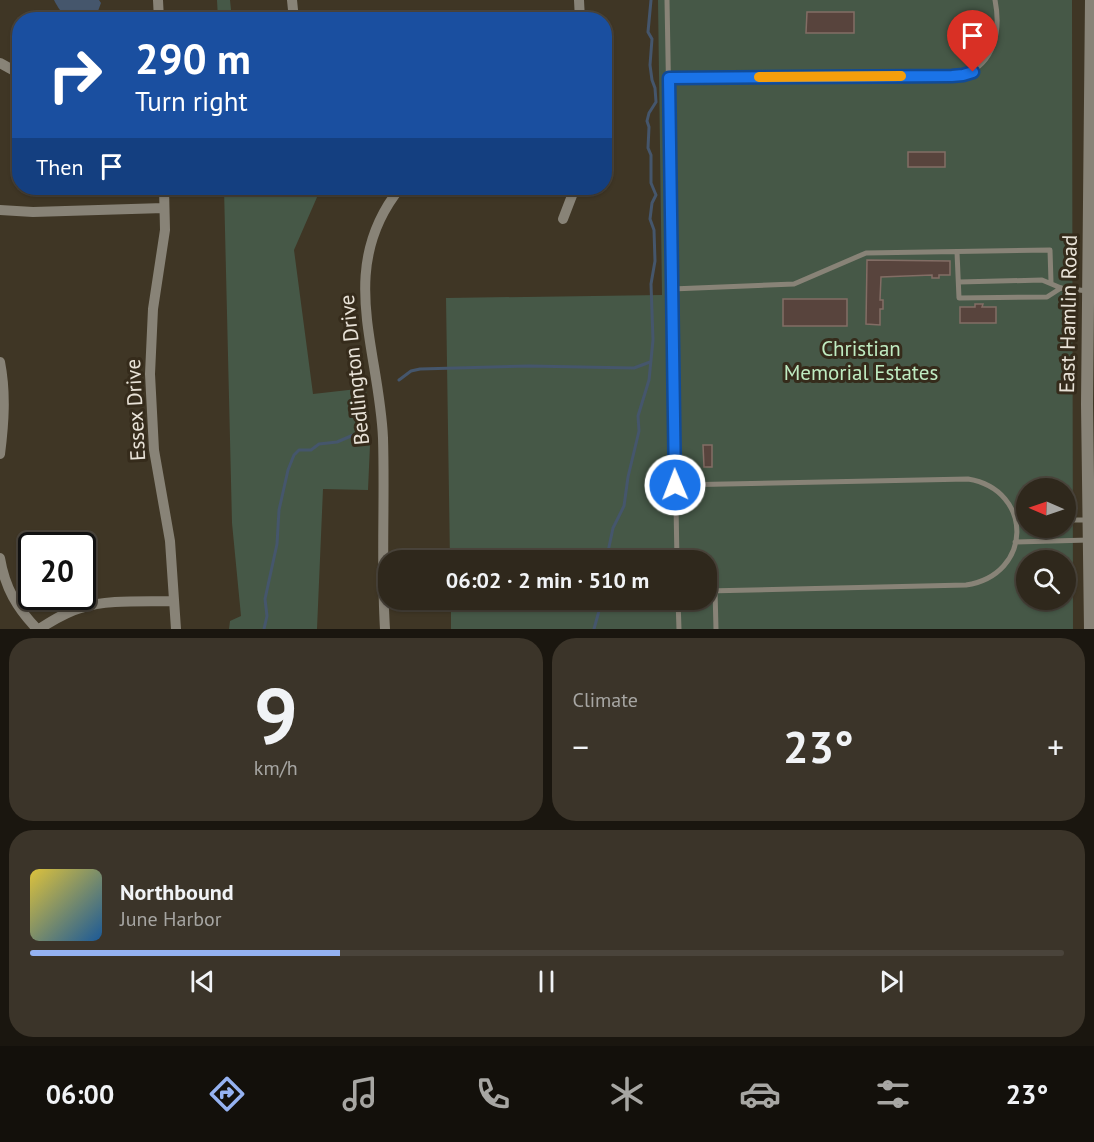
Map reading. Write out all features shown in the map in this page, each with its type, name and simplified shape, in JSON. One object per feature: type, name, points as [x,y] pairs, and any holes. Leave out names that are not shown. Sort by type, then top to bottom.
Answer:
[{"type":"street","name":"East Hamlin Road","points":[[1090,629],[1088,291],[1092,83],[1091,0]]},
{"type":"street","name":"Essex Drive","points":[[164,195],[165,230],[153,309],[150,374],[154,450],[170,541],[176,629]]},
{"type":"street","name":"Bedlington Drive","points":[[385,629],[382,578],[382,417],[364,307],[364,286],[367,263],[377,227],[394,195]]},
{"type":"street","points":[[563,219],[572,195]]},
{"type":"street","points":[[0,210],[33,212],[164,208]]},
{"type":"street","points":[[0,362],[4,392],[4,419],[0,454]]},
{"type":"street","points":[[0,558],[3,577],[11,597],[22,614],[38,629],[81,608],[104,604],[174,601]]},
{"type":"lane","points":[[667,0],[677,550]]},
{"type":"lane","points":[[669,78],[963,75],[973,72],[982,64],[993,46],[998,21],[995,0]]},
{"type":"lane","points":[[672,289],[794,284],[866,253],[1050,250],[1051,282]]},
{"type":"lane","points":[[957,252],[958,298],[1047,297],[1061,288]]},
{"type":"lane","points":[[959,282],[1042,280],[1061,288],[1088,291]]},
{"type":"lane","points":[[675,485],[968,479],[979,481],[999,491],[1012,509],[1016,520]]},
{"type":"lane","points":[[1076,520],[1088,520]]},
{"type":"lane","points":[[717,590],[979,583],[1000,571],[1007,563],[1016,538]]},
{"type":"lane","points":[[1016,542],[1089,540]]},
{"type":"lane","points":[[678,610],[679,629]]},
{"type":"lane","points":[[716,610],[716,629]]},
{"type":"green space","points":[[217,0],[230,0],[231,12],[218,12]]},
{"type":"green space","name":"Christian Memorial Estates","points":[[658,0],[1072,0],[1073,478],[1016,478],[1016,538],[1073,538],[1073,550],[1016,550],[1016,610],[1073,610],[1073,629],[451,629],[451,610],[717,610],[717,550],[450,550],[446,298],[662,295]]},
{"type":"green space","points":[[224,195],[318,195],[294,250],[313,394],[366,388],[370,445],[368,490],[323,489],[317,629],[229,629],[230,621],[241,616],[232,523]]},
{"type":"water","points":[[54,0],[99,0],[101,3],[98,12],[62,12]]},
{"type":"building","points":[[807,12],[854,12],[854,33],[806,33]]},
{"type":"building","points":[[908,152],[945,152],[945,167],[908,167]]},
{"type":"building","points":[[867,260],[950,261],[950,275],[939,275],[939,278],[932,278],[932,275],[881,277],[880,300],[883,300],[883,309],[880,309],[880,325],[866,324]]},
{"type":"building","points":[[783,299],[847,299],[847,326],[783,326]]},
{"type":"building","points":[[975,304],[983,304],[982,307],[996,307],[996,323],[960,323],[960,307],[975,307]]},
{"type":"building","points":[[703,445],[712,445],[712,467],[704,467]]},
{"type":"waterway","points":[[608,550],[613,528],[624,506],[639,431],[638,416],[649,380],[653,340],[651,284],[655,261],[654,230],[650,219],[652,203],[656,195],[651,183],[651,155],[648,148],[647,121],[656,102],[650,65],[652,39],[648,32],[651,0]]},
{"type":"waterway","points":[[399,380],[411,371],[420,369],[529,366],[634,368],[650,362]]},
{"type":"waterway","points":[[264,629],[267,616],[265,599],[277,544],[279,510],[288,470],[294,455],[299,450],[311,450],[319,444],[337,442],[365,430]]},
{"type":"waterway","points":[[594,629],[599,610]]},
{"type":"slow traffic","points":[[759,77],[901,76]]},
{"type":"route","points":[[675,485],[669,78],[952,76],[973,72]]}]
